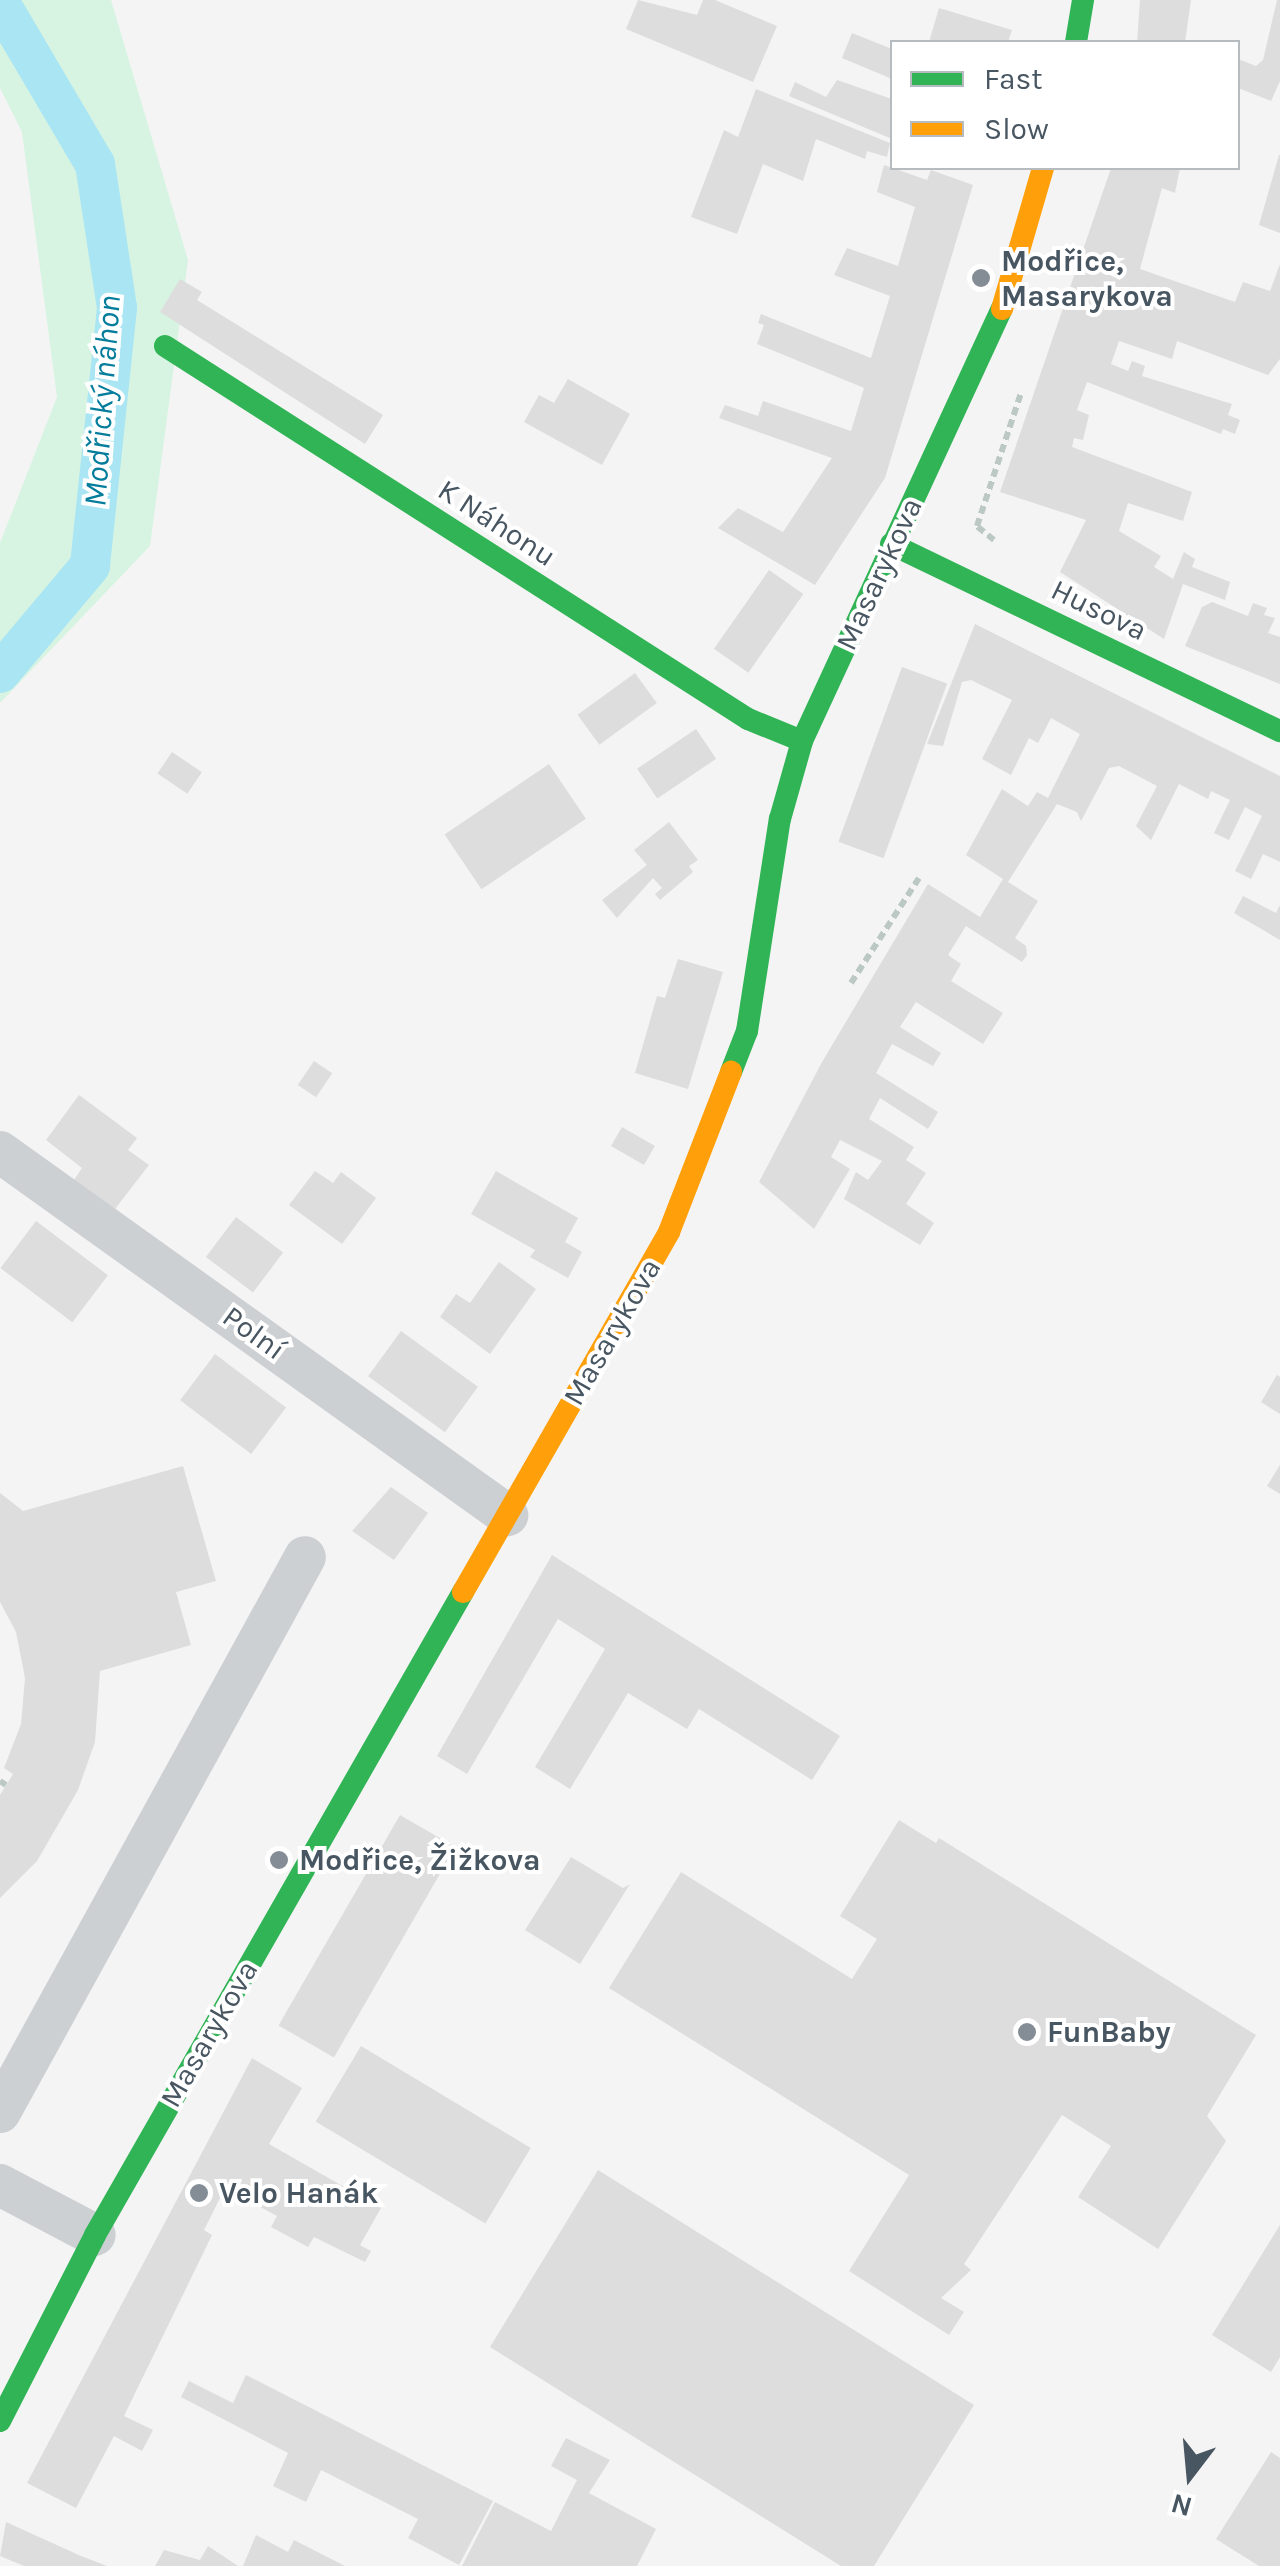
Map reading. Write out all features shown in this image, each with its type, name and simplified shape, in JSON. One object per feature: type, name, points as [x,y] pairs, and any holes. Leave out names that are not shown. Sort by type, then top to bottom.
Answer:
[{"type":"street","points":[[1076,40],[1083,0]]},
{"type":"street","name":"Masarykova","points":[[0,2421],[95,2234],[669,1232],[747,1031],[780,819],[802,741],[891,544],[981,361],[1013,280],[1043,170]]},
{"type":"street","name":"K Náhonu","points":[[165,346],[748,719],[802,741]]},
{"type":"street","name":"Husova","points":[[891,544],[1280,731]]},
{"type":"street","name":"Polní","points":[[0,1152],[507,1515]]},
{"type":"street","points":[[0,2112],[305,1557]]},
{"type":"street","points":[[0,2185],[95,2234]]},
{"type":"path","points":[[1004,547],[977,526],[1026,378]]},
{"type":"path","points":[[850,982],[919,878]]},
{"type":"green space","points":[[0,0],[111,0],[188,260],[150,546],[0,703],[0,543],[57,397],[22,132],[0,88]]},
{"type":"building","points":[[638,0],[697,15],[703,0],[715,0],[777,26],[753,82],[626,29]]},
{"type":"building","points":[[1140,0],[1191,0],[1185,40],[1137,40]]},
{"type":"building","points":[[1280,0],[1280,81],[1271,101],[1240,89],[1240,60],[1256,66],[1263,60]]},
{"type":"building","points":[[939,8],[1012,30],[1009,40],[930,40]]},
{"type":"building","points":[[852,33],[890,48],[890,78],[842,58]]},
{"type":"building","points":[[837,80],[890,98],[890,138],[789,96],[795,82],[826,97]]},
{"type":"building","points":[[756,89],[890,143],[887,157],[867,151],[865,159],[816,139],[803,181],[763,164],[737,234],[691,217],[724,130],[738,137]]},
{"type":"building","points":[[1280,155],[1280,233],[1259,225]]},
{"type":"building","points":[[884,165],[927,180],[931,170],[973,185],[885,478],[815,585],[718,528],[738,508],[783,532],[832,458],[719,418],[725,405],[758,416],[763,401],[851,431],[864,388],[757,344],[764,325],[758,323],[761,314],[871,358],[890,296],[834,275],[847,248],[898,266],[915,207],[877,192]]},
{"type":"building","points":[[1110,170],[1180,170],[1175,193],[1162,188],[1140,269],[1235,302],[1243,282],[1270,291],[1280,264],[1280,359],[1268,375],[1177,341],[1172,359],[1119,341],[1111,364],[1128,371],[1132,361],[1145,366],[1142,376],[1232,404],[1228,415],[1240,420],[1235,434],[1223,429],[1221,434],[1087,382],[1077,410],[1089,415],[1083,440],[1074,438],[1072,447],[1192,492],[1183,521],[1128,503],[1119,531],[1161,556],[1154,567],[1173,579],[1184,552],[1195,559],[1192,567],[1230,582],[1225,600],[1183,584],[1164,639],[1060,572],[1086,520],[1000,492]]},
{"type":"building","points":[[180,279],[202,292],[197,300],[383,415],[365,444],[160,312]]},
{"type":"building","points":[[568,379],[630,414],[602,465],[524,422],[539,395],[554,403]]},
{"type":"building","points":[[769,570],[803,594],[748,673],[714,649]]},
{"type":"building","points":[[1212,602],[1248,616],[1253,603],[1267,608],[1264,615],[1275,618],[1268,633],[1280,637],[1280,684],[1185,646],[1202,607]]},
{"type":"building","points":[[975,624],[1280,776],[1280,862],[1263,854],[1251,879],[1235,871],[1262,816],[1245,807],[1229,840],[1214,833],[1230,800],[1211,791],[1208,799],[1179,784],[1151,840],[1136,826],[1157,786],[1119,766],[1109,768],[1081,821],[1077,812],[1057,804],[1008,882],[1038,901],[1015,938],[1026,946],[1027,955],[1022,962],[966,926],[948,955],[961,964],[951,981],[1003,1013],[983,1044],[916,1002],[900,1027],[941,1053],[933,1066],[892,1044],[876,1073],[938,1112],[928,1129],[880,1098],[869,1119],[914,1147],[906,1160],[926,1173],[906,1204],[934,1223],[920,1245],[844,1199],[856,1172],[868,1180],[882,1161],[840,1140],[831,1157],[850,1169],[814,1229],[759,1182],[822,1062],[928,884],[980,917],[1003,879],[966,855],[1002,789],[1028,806],[1037,792],[1048,798],[1080,734],[1051,718],[1038,743],[1029,738],[1011,775],[982,759],[1012,700],[971,680],[962,682],[943,746],[927,744]]},
{"type":"building","points":[[902,667],[947,683],[883,858],[838,842]]},
{"type":"building","points":[[635,673],[657,703],[599,745],[578,715]]},
{"type":"building","points":[[696,729],[716,759],[657,799],[637,769]]},
{"type":"building","points":[[172,752],[202,772],[187,794],[157,774]]},
{"type":"building","points":[[549,764],[586,819],[481,889],[445,834]]},
{"type":"building","points":[[669,822],[698,860],[689,866],[693,872],[660,900],[655,894],[662,888],[653,878],[617,918],[602,900],[647,865],[634,850]]},
{"type":"building","points":[[1243,896],[1276,913],[1280,905],[1280,940],[1234,913]]},
{"type":"building","points":[[678,959],[723,972],[688,1089],[635,1073],[657,996],[665,998]]},
{"type":"building","points":[[314,1061],[332,1073],[316,1097],[298,1085]]},
{"type":"building","points":[[79,1095],[137,1138],[128,1150],[149,1165],[115,1209],[74,1180],[82,1168],[46,1140]]},
{"type":"building","points":[[622,1127],[655,1146],[644,1165],[611,1146]]},
{"type":"building","points":[[315,1171],[333,1183],[341,1172],[376,1198],[342,1244],[289,1205]]},
{"type":"building","points":[[496,1171],[578,1218],[565,1242],[582,1252],[568,1278],[530,1257],[535,1250],[471,1214]]},
{"type":"building","points":[[236,1217],[283,1253],[253,1292],[206,1257]]},
{"type":"building","points":[[36,1221],[108,1275],[72,1322],[0,1268]]},
{"type":"building","points":[[499,1262],[536,1289],[490,1354],[440,1317],[456,1294],[470,1303]]},
{"type":"building","points":[[401,1331],[478,1387],[445,1432],[368,1376]]},
{"type":"building","points":[[215,1354],[286,1408],[251,1454],[180,1400]]},
{"type":"building","points":[[1277,1375],[1280,1377],[1280,1414],[1261,1402]]},
{"type":"building","points":[[1280,1465],[1280,1494],[1267,1486]]},
{"type":"building","points":[[183,1466],[216,1581],[176,1592],[191,1645],[100,1671],[95,1742],[78,1790],[37,1861],[0,1898],[0,1795],[13,1774],[4,1768],[21,1724],[25,1678],[16,1632],[0,1602],[0,1493],[23,1511]]},
{"type":"building","points":[[391,1487],[428,1513],[394,1560],[352,1531]]},
{"type":"building","points":[[552,1555],[840,1736],[812,1780],[699,1709],[687,1729],[628,1693],[570,1789],[535,1767],[605,1649],[558,1619],[467,1774],[437,1756]]},
{"type":"building","points":[[400,1815],[455,1847],[334,2057],[279,2025]]},
{"type":"building","points":[[899,1820],[936,1843],[939,1838],[1256,2035],[1207,2116],[1226,2141],[1158,2249],[1078,2197],[1111,2146],[1062,2115],[964,2264],[971,2270],[941,2298],[964,2312],[949,2335],[849,2271],[909,2175],[609,1988],[681,1872],[852,1979],[877,1939],[840,1916]]},
{"type":"building","points":[[571,1857],[623,1888],[630,1884],[580,1964],[525,1930]]},
{"type":"building","points":[[361,2046],[531,2148],[485,2223],[316,2121]]},
{"type":"building","points":[[252,2058],[302,2088],[269,2144],[381,2208],[360,2245],[371,2251],[365,2262],[314,2237],[308,2247],[271,2227],[277,2216],[225,2188],[204,2230],[212,2235],[124,2416],[153,2430],[142,2451],[114,2436],[76,2508],[27,2483]]},
{"type":"building","points":[[598,2170],[974,2405],[874,2566],[841,2566],[490,2347]]},
{"type":"building","points":[[1280,2225],[1280,2357],[1271,2372],[1212,2335]]},
{"type":"building","points":[[246,2375],[493,2501],[459,2565],[408,2538],[418,2519],[321,2470],[306,2502],[273,2486],[288,2453],[181,2397],[189,2381],[233,2403]]},
{"type":"building","points":[[566,2438],[610,2460],[589,2493],[656,2529],[637,2566],[462,2566],[495,2502],[551,2531],[577,2480],[551,2466]]},
{"type":"building","points":[[1271,2452],[1280,2458],[1280,2566],[1259,2566],[1216,2539]]},
{"type":"building","points":[[6,2522],[107,2566],[24,2566],[0,2556]]},
{"type":"building","points":[[256,2535],[288,2552],[294,2540],[345,2566],[243,2566]]},
{"type":"building","points":[[208,2546],[238,2566],[155,2566],[164,2550],[200,2560]]},
{"type":"waterway","name":"Modřický náhon","points":[[0,3],[95,164],[117,308],[90,566],[0,673]]},
{"type":"traffic: fast","points":[[1076,40],[1083,0]]},
{"type":"traffic: fast","points":[[731,1072],[747,1031],[780,819],[802,741],[1002,309]]},
{"type":"traffic: fast","points":[[165,346],[748,719],[802,741]]},
{"type":"traffic: fast","points":[[891,544],[1280,731]]},
{"type":"traffic: fast","points":[[0,2421],[95,2235],[463,1592]]},
{"type":"traffic: slow","points":[[1002,309],[1042,170]]},
{"type":"traffic: slow","points":[[463,1592],[669,1232],[731,1072]]},
{"type":"place","name":"Modřice, Masarykova","points":[[981,278]]},
{"type":"place","name":"Modřice, Žižkova","points":[[279,1860]]},
{"type":"place","name":"FunBaby","points":[[1027,2032]]},
{"type":"place","name":"Velo Hanák","points":[[199,2193]]}]
